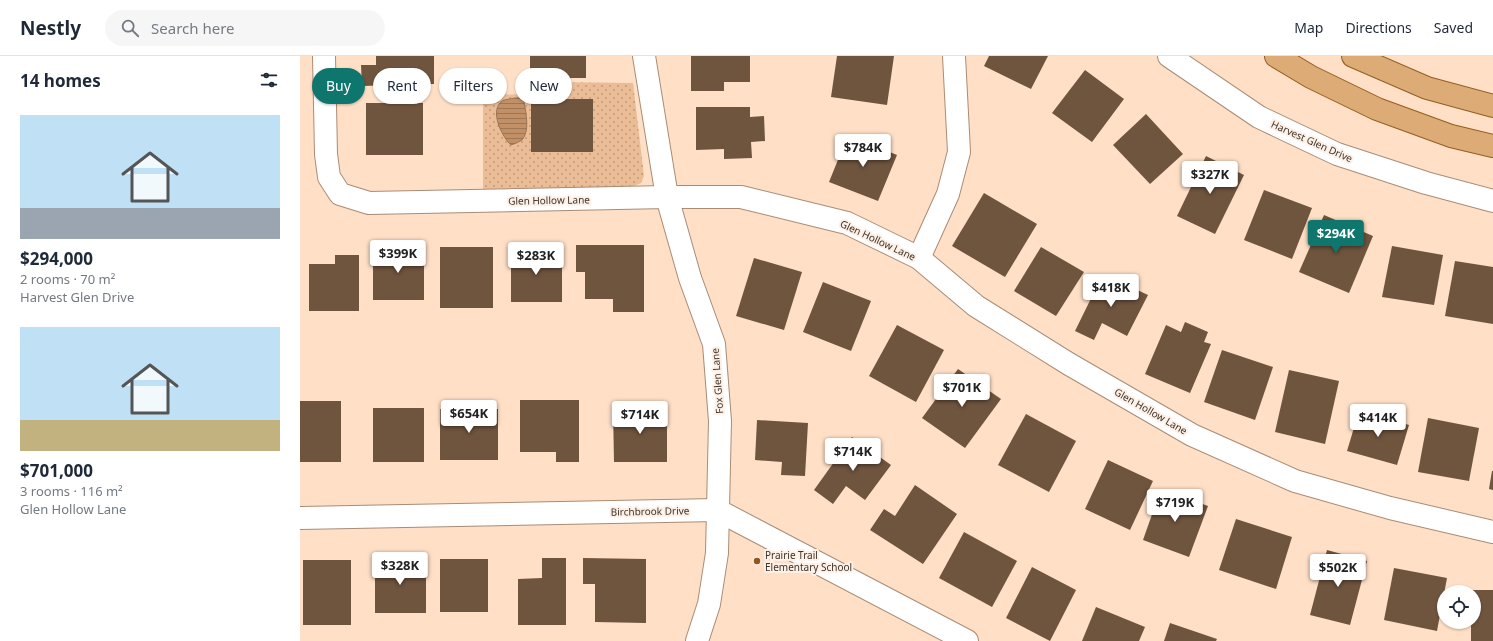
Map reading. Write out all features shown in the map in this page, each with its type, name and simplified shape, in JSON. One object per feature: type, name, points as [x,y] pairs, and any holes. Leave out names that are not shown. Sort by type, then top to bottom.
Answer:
[{"type":"main road","points":[[1276,56],[1311,77],[1377,109],[1451,136],[1493,146]]},
{"type":"main road","points":[[1353,56],[1427,88],[1493,106]]},
{"type":"street","name":"Glen Hollow Lane","points":[[324,56],[326,154],[329,177],[340,194],[369,203],[740,197],[847,223],[919,258],[976,306],[1068,364],[1192,435],[1295,481],[1390,508],[1493,532]]},
{"type":"street","name":"Fox Glen Lane","points":[[644,56],[667,197],[690,278],[714,344],[720,421],[717,553],[709,604],[696,641]]},
{"type":"street","points":[[919,258],[948,194],[959,152],[954,56]]},
{"type":"street","name":"Harvest Glen Drive","points":[[1169,56],[1259,117],[1336,154],[1426,183],[1493,201]]},
{"type":"street","name":"Birchbrook Drive","points":[[300,518],[717,510],[967,641]]},
{"type":"shaded area","points":[[572,82],[633,83],[644,176],[641,183],[630,188],[483,189],[483,104],[507,104],[507,94],[515,95],[515,104],[572,104]]},
{"type":"shaded area","points":[[515,98],[515,104],[524,104],[527,127],[522,140],[511,145],[507,141],[498,124],[497,117],[498,105],[507,104],[507,99]]},
{"type":"building","points":[[376,56],[434,56],[434,84],[431,84],[431,68],[373,68],[373,86],[365,86],[365,68],[361,68],[361,65],[376,65]]},
{"type":"building","points":[[530,56],[586,56],[586,78],[572,78],[572,68],[530,68]]},
{"type":"building","points":[[691,56],[750,56],[750,82],[724,82],[724,91],[691,91]]},
{"type":"building","points":[[837,56],[894,56],[887,105],[831,97]]},
{"type":"building","points":[[989,56],[1048,56],[1031,89],[984,66]]},
{"type":"building","points":[[1085,70],[1124,99],[1092,142],[1052,113]]},
{"type":"building","points":[[572,99],[593,99],[593,152],[531,152],[531,104],[572,104]]},
{"type":"building","points":[[366,103],[423,104],[423,155],[366,155]]},
{"type":"building","points":[[696,107],[750,107],[750,117],[764,116],[765,141],[751,142],[752,158],[724,159],[724,149],[696,150]]},
{"type":"building","points":[[1146,114],[1183,154],[1150,184],[1113,145]]},
{"type":"building","points":[[848,135],[897,155],[878,201],[829,182]]},
{"type":"building","points":[[1206,156],[1244,175],[1215,234],[1177,216]]},
{"type":"building","points":[[1264,190],[1312,208],[1292,259],[1244,240]]},
{"type":"building","points":[[984,193],[1037,224],[1005,277],[952,246]]},
{"type":"building","points":[[1324,215],[1373,236],[1349,293],[1299,272]]},
{"type":"building","points":[[576,245],[644,245],[644,312],[613,312],[613,299],[585,299],[585,272],[576,272]]},
{"type":"building","points":[[1392,246],[1443,255],[1434,305],[1382,297]]},
{"type":"building","points":[[373,247],[424,247],[424,300],[373,300]]},
{"type":"building","points":[[440,247],[493,247],[493,308],[440,308]]},
{"type":"building","points":[[1041,247],[1084,272],[1056,316],[1014,291]]},
{"type":"building","points":[[511,249],[562,249],[562,302],[511,302]]},
{"type":"building","points":[[335,255],[359,255],[359,311],[309,311],[309,264],[335,264]]},
{"type":"building","points":[[754,258],[802,272],[784,330],[736,316]]},
{"type":"building","points":[[1455,261],[1493,267],[1493,324],[1445,316]]},
{"type":"building","points":[[1103,274],[1148,295],[1127,336],[1102,323],[1094,340],[1075,331]]},
{"type":"building","points":[[823,282],[871,301],[851,351],[803,332]]},
{"type":"building","points":[[1185,322],[1208,332],[1204,342],[1211,344],[1190,393],[1145,374],[1166,325],[1181,332]]},
{"type":"building","points":[[897,325],[944,350],[916,402],[869,376]]},
{"type":"building","points":[[1222,350],[1273,367],[1255,420],[1204,402]]},
{"type":"building","points":[[958,369],[1001,399],[965,448],[922,418]]},
{"type":"building","points":[[1289,370],[1339,381],[1325,444],[1275,432]]},
{"type":"building","points":[[520,400],[579,400],[579,462],[556,462],[556,452],[520,452]]},
{"type":"building","points":[[300,401],[341,401],[341,462],[300,462]]},
{"type":"building","points":[[373,408],[424,408],[424,462],[373,462]]},
{"type":"building","points":[[667,408],[667,462],[614,462],[613,409]]},
{"type":"building","points":[[440,409],[498,409],[498,460],[440,460]]},
{"type":"building","points":[[1359,411],[1409,425],[1397,465],[1347,451]]},
{"type":"building","points":[[1026,414],[1076,441],[1049,492],[998,465]]},
{"type":"building","points":[[1428,418],[1479,428],[1469,481],[1418,472]]},
{"type":"building","points":[[757,420],[808,423],[805,476],[781,475],[782,462],[755,460]]},
{"type":"building","points":[[852,437],[891,465],[865,500],[846,486],[833,504],[814,490]]},
{"type":"building","points":[[1108,460],[1153,481],[1130,530],[1085,509]]},
{"type":"building","points":[[1493,471],[1493,490],[1489,489]]},
{"type":"building","points":[[915,485],[957,514],[923,564],[870,530],[884,509],[895,516]]},
{"type":"building","points":[[1161,489],[1208,506],[1189,557],[1143,540]]},
{"type":"building","points":[[1236,519],[1292,537],[1276,589],[1219,570]]},
{"type":"building","points":[[964,532],[1017,561],[992,607],[939,578]]},
{"type":"building","points":[[1327,550],[1367,561],[1350,625],[1310,615]]},
{"type":"building","points":[[542,558],[566,558],[566,625],[518,625],[518,579],[542,578]]},
{"type":"building","points":[[583,558],[646,559],[646,623],[595,622],[595,584],[583,584]]},
{"type":"building","points":[[375,559],[426,559],[426,613],[375,613]]},
{"type":"building","points":[[440,559],[488,559],[488,612],[440,612]]},
{"type":"building","points":[[303,560],[351,560],[351,625],[303,625]]},
{"type":"building","points":[[1032,567],[1076,590],[1050,641],[1006,618]]},
{"type":"building","points":[[1394,568],[1447,578],[1446,585],[1437,585],[1437,631],[1384,620]]},
{"type":"building","points":[[1481,590],[1493,590],[1493,641],[1471,641],[1471,629],[1481,629]]},
{"type":"building","points":[[1096,607],[1145,627],[1139,641],[1082,641]]},
{"type":"building","points":[[1170,623],[1217,639],[1216,641],[1164,641]]},
{"type":"place","name":"Prairie Trail Elementary School","points":[[757,561]]}]
